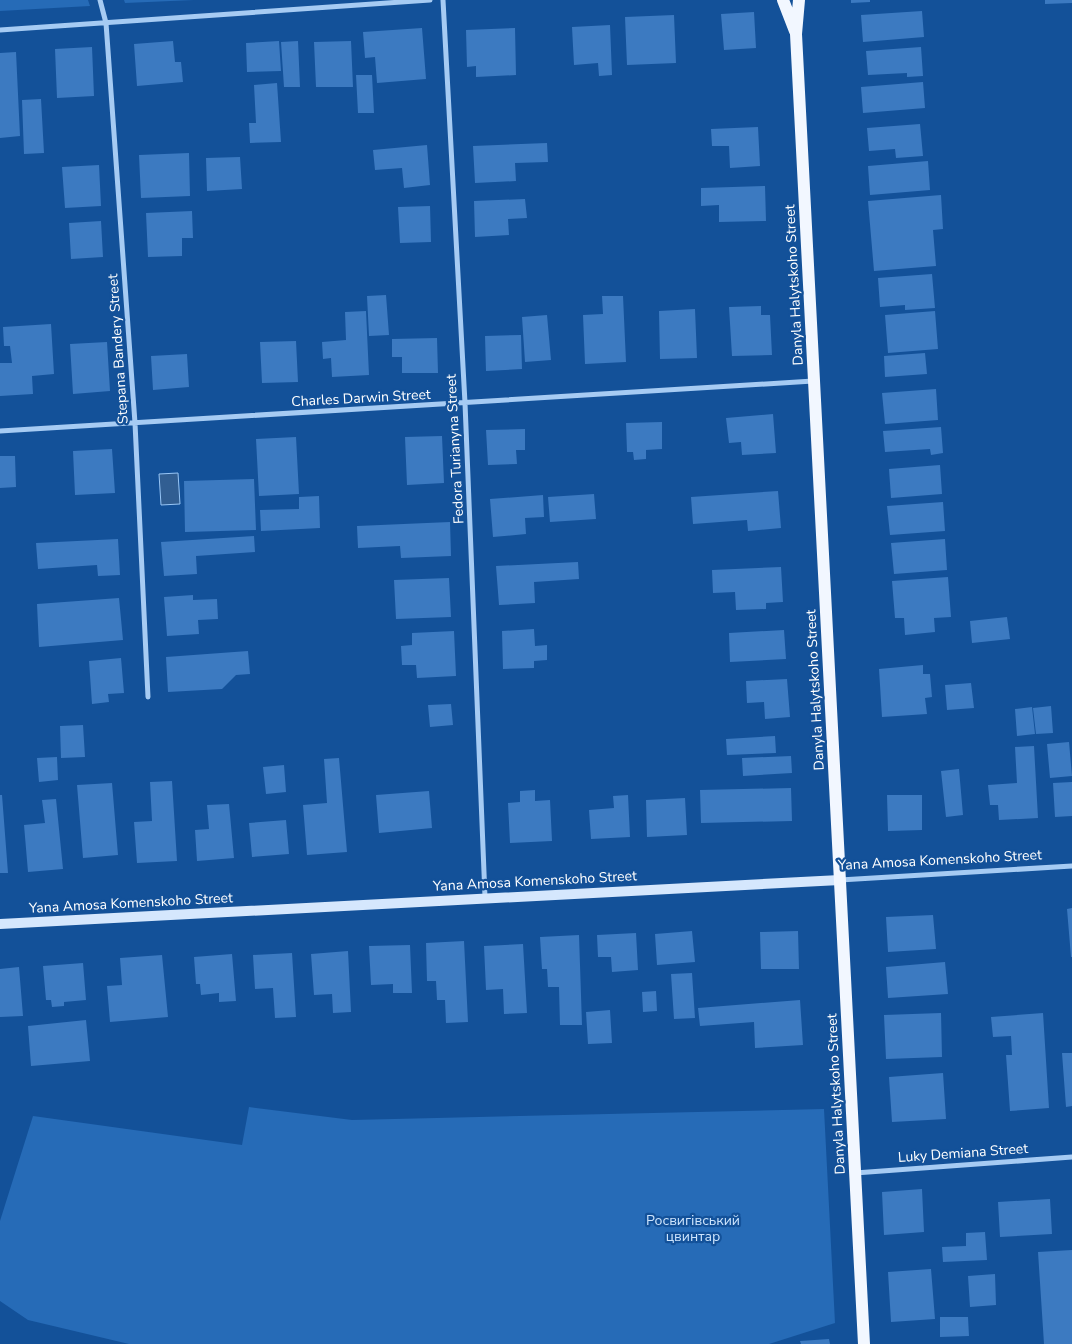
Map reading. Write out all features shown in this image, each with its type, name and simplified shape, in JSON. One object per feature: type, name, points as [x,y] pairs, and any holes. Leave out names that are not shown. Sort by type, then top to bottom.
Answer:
[{"type":"main road","name":"Danyla Halytskoho Street","points":[[783,0],[796,34]]},
{"type":"main road","name":"Danyla Halytskoho Street","points":[[799,0],[796,34],[864,1344]]},
{"type":"street","name":"Stepana Bandery Street","points":[[100,0],[106,23],[135,423],[148,696]]},
{"type":"street","points":[[0,30],[430,0]]},
{"type":"street","name":"Fedora Turianyna Street","points":[[442,0],[465,403],[485,897]]},
{"type":"street","name":"Charles Darwin Street","points":[[0,431],[814,381]]},
{"type":"street","name":"Yana Amosa Komenskoho Street","points":[[0,924],[1072,866]]},
{"type":"street","name":"Luky Demiana Street","points":[[855,1173],[1072,1157]]},
{"type":"green space","points":[[0,0],[88,0],[90,6],[0,11]]},
{"type":"green space","points":[[124,0],[194,0],[125,3]]},
{"type":"green space","name":"Росвигівський цвинтар","points":[[249,1107],[352,1120],[824,1109],[835,1323],[769,1344],[129,1344],[28,1320],[0,1301],[0,1221],[33,1116],[242,1145]]},
{"type":"shaded area","points":[[178,473],[180,504],[161,505],[159,474]]},
{"type":"building","points":[[851,0],[870,0],[870,2],[851,3]]},
{"type":"building","points":[[1045,0],[1072,0],[1072,3],[1045,4]]},
{"type":"building","points":[[922,11],[924,37],[863,42],[861,15]]},
{"type":"building","points":[[754,12],[756,48],[724,50],[721,14]]},
{"type":"building","points":[[674,15],[676,63],[627,65],[625,17]]},
{"type":"building","points":[[610,25],[612,75],[599,76],[598,63],[574,65],[572,27]]},
{"type":"building","points":[[422,28],[426,79],[377,83],[375,57],[365,58],[363,32]]},
{"type":"building","points":[[515,28],[516,75],[476,77],[476,66],[467,67],[466,30]]},
{"type":"building","points":[[173,41],[175,62],[181,62],[183,82],[137,86],[134,44]]},
{"type":"building","points":[[279,41],[281,71],[247,72],[246,43]]},
{"type":"building","points":[[298,41],[300,87],[284,87],[281,42]]},
{"type":"building","points":[[351,41],[353,87],[316,87],[314,42]]},
{"type":"building","points":[[92,47],[94,96],[57,98],[55,49]]},
{"type":"building","points":[[921,47],[923,76],[907,77],[907,73],[868,75],[866,51]]},
{"type":"building","points":[[16,52],[20,136],[0,138],[0,53]]},
{"type":"building","points":[[356,75],[372,75],[374,113],[358,113]]},
{"type":"building","points":[[923,82],[925,108],[863,113],[861,87]]},
{"type":"building","points":[[277,83],[281,142],[250,143],[249,123],[256,123],[254,85]]},
{"type":"building","points":[[41,99],[44,153],[24,154],[22,100]]},
{"type":"building","points":[[920,124],[923,156],[896,158],[895,149],[869,151],[867,128]]},
{"type":"building","points":[[758,127],[760,166],[730,168],[729,146],[712,146],[711,129]]},
{"type":"building","points":[[547,143],[548,162],[515,163],[516,181],[475,183],[473,146]]},
{"type":"building","points":[[427,145],[430,185],[404,188],[402,168],[375,170],[373,150]]},
{"type":"building","points":[[189,153],[190,196],[141,198],[139,155]]},
{"type":"building","points":[[240,157],[242,189],[207,191],[206,158]]},
{"type":"building","points":[[928,161],[930,190],[870,195],[868,166]]},
{"type":"building","points":[[99,165],[101,206],[65,208],[62,167]]},
{"type":"building","points":[[765,186],[766,221],[719,222],[719,205],[701,206],[701,188]]},
{"type":"building","points":[[941,195],[943,229],[933,230],[936,266],[874,271],[868,201]]},
{"type":"building","points":[[525,199],[527,218],[508,219],[509,235],[475,237],[474,201]]},
{"type":"building","points":[[430,206],[431,242],[400,243],[398,207]]},
{"type":"building","points":[[192,211],[193,238],[182,238],[182,256],[148,257],[146,213]]},
{"type":"building","points":[[101,221],[103,257],[71,259],[69,223]]},
{"type":"building","points":[[932,274],[935,308],[905,310],[905,305],[880,307],[878,278]]},
{"type":"building","points":[[386,295],[389,335],[369,336],[367,296]]},
{"type":"building","points":[[602,296],[623,296],[626,362],[585,364],[583,315],[603,314]]},
{"type":"building","points":[[761,306],[761,315],[770,315],[772,355],[732,356],[729,307]]},
{"type":"building","points":[[695,309],[697,358],[660,359],[659,311]]},
{"type":"building","points":[[366,311],[369,375],[332,377],[331,358],[323,359],[322,342],[346,340],[345,312]]},
{"type":"building","points":[[935,311],[938,349],[888,353],[885,315]]},
{"type":"building","points":[[547,315],[551,360],[525,362],[522,317]]},
{"type":"building","points":[[51,324],[54,374],[32,376],[33,394],[0,396],[0,363],[12,363],[10,346],[4,346],[3,327]]},
{"type":"building","points":[[521,335],[522,369],[486,371],[485,336]]},
{"type":"building","points":[[437,338],[438,373],[402,373],[402,357],[392,357],[392,339]]},
{"type":"building","points":[[296,341],[298,382],[262,383],[260,342]]},
{"type":"building","points":[[107,342],[110,391],[73,394],[70,344]]},
{"type":"building","points":[[925,353],[927,374],[885,377],[884,356]]},
{"type":"building","points":[[187,354],[189,387],[153,390],[151,356]]},
{"type":"building","points":[[936,389],[938,420],[885,424],[882,393]]},
{"type":"building","points":[[773,414],[776,453],[742,455],[741,442],[729,443],[726,418]]},
{"type":"building","points":[[662,422],[662,449],[646,450],[646,459],[634,460],[633,452],[627,452],[626,423]]},
{"type":"building","points":[[941,427],[943,453],[931,455],[930,449],[885,452],[883,431]]},
{"type":"building","points":[[525,429],[525,450],[516,450],[517,464],[488,465],[486,430]]},
{"type":"building","points":[[442,436],[444,483],[407,485],[405,437]]},
{"type":"building","points":[[296,437],[299,494],[259,496],[256,439]]},
{"type":"building","points":[[112,449],[115,493],[75,495],[73,451]]},
{"type":"building","points":[[0,456],[15,456],[16,487],[0,488]]},
{"type":"building","points":[[940,465],[942,494],[891,498],[889,469]]},
{"type":"building","points":[[254,479],[256,530],[185,532],[184,481]]},
{"type":"building","points":[[778,491],[781,528],[748,531],[747,520],[693,524],[691,497]]},
{"type":"building","points":[[594,494],[596,519],[550,522],[548,497]]},
{"type":"building","points":[[543,495],[544,517],[525,518],[526,534],[493,537],[490,499]]},
{"type":"building","points":[[319,496],[320,528],[261,531],[260,510],[299,509],[299,497]]},
{"type":"building","points":[[943,502],[945,531],[890,535],[887,506]]},
{"type":"building","points":[[450,522],[451,556],[401,558],[400,546],[358,548],[357,526]]},
{"type":"building","points":[[254,536],[255,552],[196,556],[197,574],[164,576],[161,542]]},
{"type":"building","points":[[118,539],[120,575],[98,576],[97,565],[38,569],[36,543]]},
{"type":"building","points":[[945,539],[947,570],[894,574],[891,543]]},
{"type":"building","points":[[578,562],[579,579],[534,582],[535,603],[499,605],[496,566]]},
{"type":"building","points":[[781,567],[783,602],[766,603],[766,609],[736,610],[735,592],[713,593],[712,570]]},
{"type":"building","points":[[948,577],[951,617],[934,618],[935,632],[905,635],[904,618],[895,618],[892,581]]},
{"type":"building","points":[[449,578],[451,617],[396,619],[394,580]]},
{"type":"building","points":[[193,595],[193,600],[217,599],[218,619],[198,620],[199,634],[167,636],[164,597]]},
{"type":"building","points":[[119,598],[123,640],[39,647],[37,604]]},
{"type":"building","points":[[1007,617],[1010,639],[972,643],[970,621]]},
{"type":"building","points":[[534,629],[535,646],[547,645],[547,660],[534,661],[534,668],[503,669],[502,631]]},
{"type":"building","points":[[784,630],[786,659],[730,662],[729,633]]},
{"type":"building","points":[[454,631],[456,676],[417,678],[416,665],[402,665],[401,646],[412,645],[412,633]]},
{"type":"building","points":[[248,651],[250,674],[236,675],[222,689],[168,692],[166,657]]},
{"type":"building","points":[[121,658],[124,693],[108,694],[109,702],[92,704],[89,661]]},
{"type":"building","points":[[923,665],[923,674],[930,674],[932,697],[925,698],[927,714],[882,717],[879,669]]},
{"type":"building","points":[[787,679],[790,717],[765,719],[764,702],[747,703],[746,681]]},
{"type":"building","points":[[971,683],[974,708],[947,710],[945,685]]},
{"type":"building","points":[[451,704],[453,725],[430,727],[428,705]]},
{"type":"building","points":[[1051,706],[1053,733],[1036,734],[1033,708]]},
{"type":"building","points":[[1032,707],[1035,734],[1017,736],[1015,709]]},
{"type":"building","points":[[83,725],[85,757],[61,758],[60,726]]},
{"type":"building","points":[[775,736],[776,753],[727,755],[726,739]]},
{"type":"building","points":[[1069,742],[1072,776],[1050,778],[1047,744]]},
{"type":"building","points":[[1034,746],[1038,818],[999,820],[998,805],[990,805],[988,785],[1017,783],[1015,747]]},
{"type":"building","points":[[791,756],[792,773],[743,776],[742,758]]},
{"type":"building","points":[[57,757],[58,780],[39,782],[37,758]]},
{"type":"building","points":[[339,758],[347,852],[307,855],[303,805],[327,803],[324,759]]},
{"type":"building","points":[[284,765],[286,792],[266,794],[263,767]]},
{"type":"building","points":[[959,769],[963,815],[946,817],[941,771]]},
{"type":"building","points":[[172,781],[177,861],[137,863],[134,822],[152,821],[150,782]]},
{"type":"building","points":[[1072,782],[1072,816],[1055,817],[1053,783]]},
{"type":"building","points":[[112,783],[118,855],[83,858],[77,785]]},
{"type":"building","points":[[791,788],[792,821],[701,823],[700,790]]},
{"type":"building","points":[[535,790],[535,801],[550,800],[552,841],[510,843],[508,803],[520,802],[520,791]]},
{"type":"building","points":[[429,791],[432,828],[379,833],[376,795]]},
{"type":"building","points":[[0,795],[2,795],[8,873],[0,873]]},
{"type":"building","points":[[628,795],[630,837],[591,839],[589,810],[614,808],[613,796]]},
{"type":"building","points":[[887,795],[922,795],[922,830],[888,831]]},
{"type":"building","points":[[685,798],[687,835],[647,837],[646,800]]},
{"type":"building","points":[[56,799],[63,869],[28,872],[24,825],[45,823],[42,800]]},
{"type":"building","points":[[229,804],[234,858],[197,861],[195,830],[209,829],[207,805]]},
{"type":"building","points":[[286,820],[289,854],[252,857],[249,823]]},
{"type":"building","points":[[1072,908],[1072,957],[1071,957],[1067,909]]},
{"type":"building","points":[[933,915],[936,949],[888,952],[886,917]]},
{"type":"building","points":[[692,931],[695,962],[657,965],[655,934]]},
{"type":"building","points":[[798,931],[799,969],[761,969],[760,932]]},
{"type":"building","points":[[636,933],[638,970],[612,972],[611,957],[598,957],[597,935]]},
{"type":"building","points":[[579,935],[582,1025],[560,1025],[559,987],[548,987],[547,969],[542,969],[540,937]]},
{"type":"building","points":[[464,941],[468,1022],[446,1023],[445,1000],[437,1000],[436,981],[427,981],[426,943]]},
{"type":"building","points":[[523,944],[527,1013],[504,1014],[503,989],[486,990],[484,946]]},
{"type":"building","points":[[410,945],[412,993],[393,993],[393,984],[371,985],[369,946]]},
{"type":"building","points":[[348,951],[351,1012],[333,1013],[332,994],[314,995],[311,954]]},
{"type":"building","points":[[292,953],[296,1017],[275,1018],[273,988],[255,989],[253,955]]},
{"type":"building","points":[[232,954],[236,1001],[219,1002],[219,993],[201,995],[200,984],[196,984],[194,957]]},
{"type":"building","points":[[162,955],[168,1017],[110,1022],[107,986],[122,985],[120,958]]},
{"type":"building","points":[[945,962],[948,994],[888,998],[886,967]]},
{"type":"building","points":[[83,963],[86,1000],[64,1002],[64,1006],[52,1007],[51,1000],[46,1000],[43,966]]},
{"type":"building","points":[[19,967],[23,1016],[0,1017],[0,969]]},
{"type":"building","points":[[692,973],[695,1018],[674,1019],[671,974]]},
{"type":"building","points":[[656,991],[657,1011],[643,1012],[642,992]]},
{"type":"building","points":[[800,1000],[803,1045],[755,1048],[754,1022],[700,1026],[698,1008]]},
{"type":"building","points":[[610,1010],[612,1043],[588,1044],[586,1012]]},
{"type":"building","points":[[941,1013],[942,1057],[886,1059],[884,1015]]},
{"type":"building","points":[[1043,1013],[1049,1108],[1010,1111],[1006,1055],[1012,1055],[1011,1036],[993,1037],[991,1017]]},
{"type":"building","points":[[86,1020],[90,1061],[31,1066],[28,1026]]},
{"type":"building","points":[[1062,1053],[1072,1053],[1072,1106],[1066,1107]]},
{"type":"building","points":[[943,1073],[946,1119],[892,1122],[889,1077]]},
{"type":"building","points":[[922,1189],[924,1232],[884,1235],[882,1192]]},
{"type":"building","points":[[1050,1199],[1052,1234],[1000,1237],[998,1202]]},
{"type":"building","points":[[985,1232],[987,1260],[943,1262],[942,1247],[966,1246],[966,1233]]},
{"type":"building","points":[[1072,1250],[1072,1344],[1044,1344],[1038,1252]]},
{"type":"building","points":[[931,1269],[935,1319],[891,1322],[888,1272]]},
{"type":"building","points":[[995,1274],[996,1305],[970,1307],[968,1276]]},
{"type":"building","points":[[940,1317],[968,1317],[969,1336],[940,1337]]},
{"type":"building","points":[[829,1339],[830,1344],[801,1344],[800,1341]]}]
